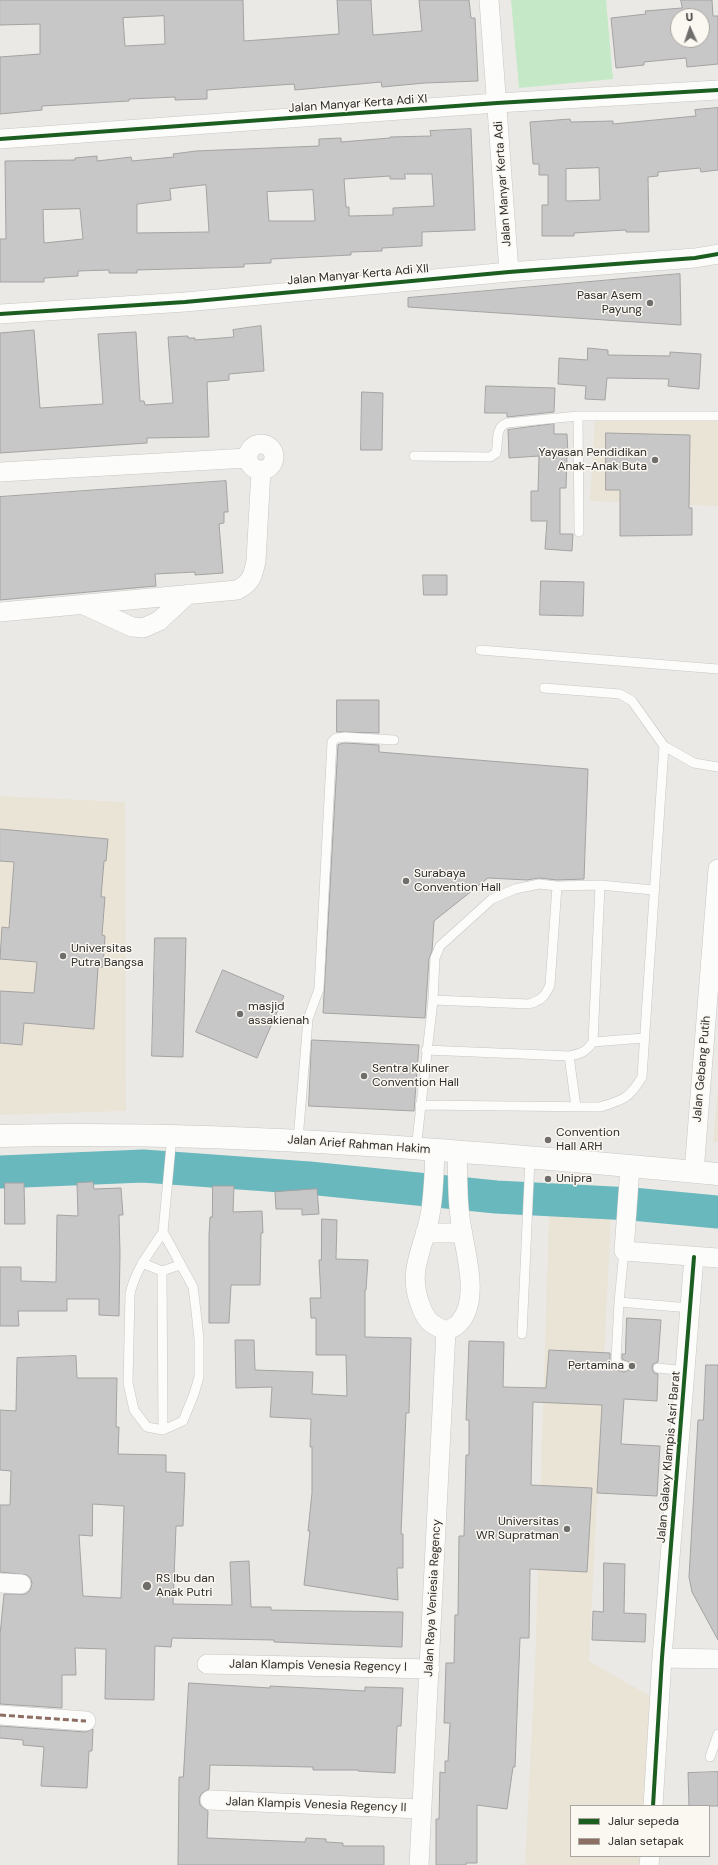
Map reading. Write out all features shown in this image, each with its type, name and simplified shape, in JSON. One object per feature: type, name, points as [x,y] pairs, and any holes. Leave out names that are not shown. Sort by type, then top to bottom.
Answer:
[{"type":"main road","name":"Jalan Arief Rahman Hakim","points":[[0,1136],[67,1134],[172,1146],[298,1140],[530,1159],[629,1175],[694,1172],[718,1174]]},
{"type":"street","name":"Jalan Manyar Kerta Adi","points":[[489,0],[509,272]]},
{"type":"street","name":"Jalan Manyar Kerta Adi XI","points":[[0,140],[497,103],[718,90]]},
{"type":"street","name":"Jalan Manyar Kerta Adi XII","points":[[0,314],[185,302],[509,272],[688,258],[718,254]]},
{"type":"street","points":[[0,472],[254,464],[256,561],[250,582],[237,590],[0,612]]},
{"type":"street","points":[[82,604],[132,627],[143,628],[159,621],[188,594]]},
{"type":"street","name":"Jalan Gebang Putih","points":[[694,1172],[718,869]]},
{"type":"street","points":[[426,1150],[433,1181],[430,1215],[414,1276],[416,1294],[424,1316],[431,1324],[446,1331],[459,1324],[467,1311],[470,1292],[468,1262],[461,1225],[457,1153]]},
{"type":"street","points":[[629,1175],[624,1250],[718,1258]]},
{"type":"street","points":[[425,1233],[461,1225]]},
{"type":"street","name":"Jalan Galaxy Klampis Asri Barat","points":[[653,1805],[662,1658],[694,1257]]},
{"type":"street","name":"Jalan Raya Veniesia Regency","points":[[419,1865],[446,1331]]},
{"type":"street","points":[[0,1582],[21,1584]]},
{"type":"street","points":[[662,1658],[718,1658]]},
{"type":"street","name":"Jalan Klampis Venesia Regency I","points":[[207,1664],[430,1669]]},
{"type":"street","points":[[0,1715],[86,1721]]},
{"type":"street","name":"Jalan Klampis Venesia Regency II","points":[[210,1800],[421,1809]]},
{"type":"lane","points":[[578,416],[579,532]]},
{"type":"lane","points":[[414,456],[490,458],[496,453],[499,429],[501,425],[506,423],[578,416],[718,416]]},
{"type":"lane","points":[[480,650],[718,669]]},
{"type":"lane","points":[[544,688],[620,694],[632,701],[664,746],[694,763],[718,767]]},
{"type":"lane","points":[[298,1140],[308,1019],[319,988],[332,742],[336,738],[394,740]]},
{"type":"lane","points":[[420,1105],[600,1107],[622,1101],[634,1091],[642,1077],[653,890],[664,746]]},
{"type":"lane","points":[[426,1150],[420,1105],[433,1000],[435,958],[440,946],[492,899],[515,888],[539,884],[557,886],[600,885],[653,890]]},
{"type":"lane","points":[[426,1050],[569,1056],[580,1054],[588,1049],[592,1042],[600,885]]},
{"type":"lane","points":[[433,1000],[529,1004],[539,1001],[546,996],[550,985],[557,886]]},
{"type":"lane","points":[[592,1042],[644,1038]]},
{"type":"lane","points":[[569,1056],[576,1107]]},
{"type":"lane","points":[[163,1232],[193,1287],[199,1339],[199,1377],[183,1421],[163,1430],[147,1427],[134,1410],[128,1383],[130,1294],[132,1282],[142,1263],[163,1232],[172,1146]]},
{"type":"lane","points":[[522,1334],[530,1159]]},
{"type":"lane","points":[[624,1250],[619,1302],[616,1360],[618,1365],[625,1366]]},
{"type":"lane","points":[[142,1263],[162,1271],[180,1265]]},
{"type":"lane","points":[[162,1271],[163,1430]]},
{"type":"lane","points":[[619,1302],[690,1308]]},
{"type":"lane","points":[[658,1368],[686,1371]]},
{"type":"lane","points":[[710,1757],[718,1734]]},
{"type":"shaded area","name":"Yayasan Pendidikan Anak-Anak Buta","points":[[595,419],[718,420],[718,506],[590,501]]},
{"type":"shaded area","name":"Universitas Putra Bangsa","points":[[0,796],[125,802],[126,1111],[0,1115]]},
{"type":"shaded area","points":[[718,1088],[718,1142],[713,1142]]},
{"type":"shaded area","name":"Universitas WR Supratman","points":[[549,1215],[611,1217],[589,1661],[650,1696],[643,1805],[570,1805],[570,1857],[639,1857],[639,1865],[525,1865],[535,1665]]},
{"type":"green space","points":[[511,0],[606,0],[613,79],[519,88]]},
{"type":"building","points":[[0,0],[243,0],[244,41],[339,34],[337,0],[371,0],[373,35],[422,31],[419,0],[469,0],[471,18],[475,18],[478,81],[425,83],[382,87],[381,82],[295,90],[294,84],[207,90],[207,99],[175,100],[175,97],[129,99],[129,101],[42,106],[42,110],[0,114],[0,57],[40,54],[40,24],[0,25]],"holes":[[[164,16],[165,44],[125,46],[123,18]]]},
{"type":"building","points":[[681,0],[712,0],[713,16],[718,16],[718,64],[687,67],[686,58],[644,62],[644,65],[616,68],[611,18],[646,14],[645,11],[670,9],[670,48],[710,48],[710,8],[682,8]]},
{"type":"building","points":[[718,108],[718,170],[701,172],[700,168],[658,172],[658,176],[648,177],[649,232],[626,232],[626,230],[574,233],[574,236],[542,236],[542,205],[548,205],[548,175],[539,175],[539,164],[533,164],[530,122],[570,119],[571,122],[613,121],[613,124],[696,116],[695,110]],"holes":[[[599,168],[600,200],[566,201],[566,169]]]},
{"type":"building","points":[[471,129],[475,230],[422,232],[422,246],[382,248],[382,251],[351,252],[351,255],[271,259],[271,263],[244,264],[244,267],[137,270],[137,273],[109,273],[109,270],[78,271],[78,276],[44,278],[44,282],[0,282],[0,239],[6,239],[5,161],[75,160],[75,158],[97,156],[97,161],[131,157],[132,161],[174,157],[173,154],[196,151],[319,146],[319,139],[341,138],[341,142],[390,137],[431,136],[430,131]],"holes":[[[405,174],[432,174],[434,206],[393,208],[393,215],[349,216],[349,207],[346,207],[344,179],[390,176],[390,179],[405,179]],[[206,185],[209,232],[137,233],[137,204],[171,200],[170,189]],[[313,190],[315,221],[269,221],[267,192]],[[80,209],[83,239],[44,243],[43,210]]]},
{"type":"building","points":[[680,274],[681,325],[408,307],[408,298]]},
{"type":"building","points":[[261,326],[264,371],[229,374],[229,380],[207,382],[209,437],[147,438],[147,443],[0,453],[0,333],[34,330],[40,408],[103,404],[98,334],[136,332],[140,401],[144,401],[145,405],[173,403],[168,337],[188,336],[188,338],[195,338],[195,340],[234,337],[233,330]]},
{"type":"building","points":[[588,348],[608,350],[608,355],[670,356],[670,352],[701,354],[699,389],[668,386],[669,379],[607,378],[605,400],[585,399],[586,386],[558,384],[559,358],[587,360]]},
{"type":"building","points":[[486,386],[555,388],[554,412],[507,417],[507,413],[485,413]]},
{"type":"building","points":[[362,392],[383,393],[382,450],[361,450]]},
{"type":"building","points":[[554,424],[554,434],[567,434],[568,455],[566,488],[560,488],[560,534],[573,534],[572,551],[545,549],[547,521],[531,521],[531,491],[538,491],[539,456],[509,458],[508,430]]},
{"type":"building","points":[[606,433],[690,435],[689,508],[692,508],[692,535],[620,536],[620,490],[606,490]]},
{"type":"building","points":[[226,481],[228,512],[224,512],[224,523],[219,524],[223,573],[195,575],[195,572],[155,574],[156,586],[0,600],[0,497]]},
{"type":"building","points":[[423,575],[447,575],[447,595],[424,595]]},
{"type":"building","points":[[541,581],[584,582],[583,616],[540,615]]},
{"type":"building","points":[[337,700],[379,700],[379,733],[337,732]]},
{"type":"building","name":"Surabaya Convention Hall","points":[[345,743],[379,745],[379,752],[588,769],[584,879],[557,880],[539,878],[527,880],[488,878],[434,921],[432,951],[429,958],[425,1018],[323,1013],[338,745]]},
{"type":"building","points":[[0,829],[108,839],[106,861],[104,861],[101,897],[105,897],[102,935],[105,936],[103,967],[98,967],[94,1029],[24,1023],[22,1045],[0,1043],[0,991],[34,993],[37,962],[0,959],[2,927],[9,928],[14,862],[0,861]]},
{"type":"building","points":[[155,938],[186,938],[183,1057],[152,1056]]},
{"type":"building","name":"masjid assakienah","points":[[223,970],[284,996],[257,1058],[196,1032]]},
{"type":"building","name":"Sentra Kuliner Convention Hall","points":[[312,1040],[419,1045],[414,1111],[309,1106]]},
{"type":"building","points":[[93,1182],[94,1189],[121,1188],[123,1215],[119,1215],[119,1316],[99,1315],[99,1299],[67,1299],[67,1311],[18,1311],[19,1326],[0,1326],[0,1267],[21,1267],[21,1281],[56,1282],[57,1215],[78,1216],[77,1183]]},
{"type":"building","points":[[5,1183],[24,1183],[25,1224],[5,1224]]},
{"type":"building","points":[[213,1186],[234,1186],[233,1212],[262,1211],[263,1233],[261,1233],[260,1285],[231,1285],[229,1323],[209,1323],[209,1235],[210,1217],[212,1217]]},
{"type":"building","points":[[317,1189],[319,1214],[302,1215],[302,1209],[276,1209],[275,1192]]},
{"type":"building","points":[[322,1219],[337,1220],[336,1259],[368,1260],[365,1290],[365,1337],[411,1338],[409,1413],[406,1413],[401,1534],[403,1534],[403,1568],[397,1568],[398,1600],[304,1585],[310,1531],[308,1531],[312,1493],[312,1447],[310,1447],[311,1419],[270,1417],[272,1387],[236,1388],[235,1340],[254,1340],[255,1370],[313,1372],[312,1394],[347,1396],[346,1355],[316,1355],[316,1318],[311,1318],[310,1298],[321,1298],[319,1260],[321,1260]]},
{"type":"building","points":[[627,1318],[661,1320],[658,1362],[653,1364],[652,1368],[654,1373],[658,1374],[657,1401],[624,1399],[621,1444],[660,1446],[657,1496],[597,1493],[602,1405],[533,1402],[531,1485],[592,1488],[587,1572],[530,1569],[529,1638],[520,1638],[515,1767],[513,1767],[507,1809],[477,1805],[477,1863],[466,1863],[466,1865],[436,1865],[436,1819],[439,1819],[440,1772],[445,1773],[445,1761],[448,1761],[450,1723],[444,1723],[446,1663],[454,1663],[455,1615],[458,1615],[459,1536],[464,1536],[466,1455],[469,1455],[469,1420],[466,1420],[469,1341],[504,1342],[503,1387],[546,1388],[549,1350],[610,1353],[610,1362],[614,1369],[624,1372],[629,1370],[630,1363],[622,1359],[622,1354],[625,1354]]},
{"type":"building","points":[[76,1356],[77,1378],[117,1378],[116,1427],[119,1427],[118,1454],[166,1455],[166,1472],[185,1473],[183,1526],[176,1526],[173,1604],[232,1605],[230,1562],[249,1561],[251,1607],[271,1607],[271,1610],[403,1612],[402,1647],[274,1642],[274,1640],[172,1638],[171,1647],[155,1646],[154,1700],[105,1699],[106,1649],[75,1648],[76,1675],[62,1675],[62,1708],[0,1704],[0,1635],[4,1594],[26,1594],[30,1590],[32,1584],[31,1579],[27,1575],[0,1572],[0,1505],[10,1505],[11,1471],[0,1470],[0,1410],[16,1411],[17,1358]],"holes":[[[93,1504],[124,1506],[121,1598],[83,1596],[79,1535],[92,1536]]]},
{"type":"building","points":[[706,1365],[718,1365],[718,1640],[692,1592],[689,1577],[698,1420],[703,1420]]},
{"type":"building","points":[[604,1563],[625,1564],[624,1613],[646,1614],[645,1642],[592,1640],[593,1611],[603,1612]]},
{"type":"building","points":[[189,1683],[270,1688],[270,1686],[365,1691],[365,1687],[403,1688],[401,1726],[397,1726],[395,1773],[358,1770],[313,1770],[313,1767],[210,1765],[209,1789],[201,1794],[199,1799],[200,1805],[208,1811],[207,1838],[305,1842],[306,1838],[326,1839],[326,1842],[343,1843],[343,1846],[384,1846],[384,1865],[178,1865],[179,1777],[183,1777]]},
{"type":"building","points":[[0,1726],[85,1732],[93,1729],[92,1751],[89,1751],[87,1788],[41,1786],[44,1747],[23,1745],[23,1740],[0,1738]]},
{"type":"building","points":[[718,1772],[718,1806],[689,1805],[688,1773]]},
{"type":"waterway","points":[[0,1172],[143,1166],[309,1178],[496,1197],[632,1204],[718,1212]]},
{"type":"marked path","points":[[0,1715],[86,1721]]},
{"type":"cycle path","points":[[0,139],[497,103],[718,90]]},
{"type":"cycle path","points":[[0,314],[185,302],[509,272],[695,258],[718,254]]},
{"type":"cycle path","points":[[653,1805],[662,1658],[694,1257]]},
{"type":"place","name":"Pasar Asem Payung","points":[[650,303]]},
{"type":"place","name":"Yayasan Pendidikan Anak-Anak Buta","points":[[655,460]]},
{"type":"place","name":"Surabaya Convention Hall","points":[[406,881]]},
{"type":"place","name":"Universitas Putra Bangsa","points":[[63,956]]},
{"type":"place","name":"masjid assakienah","points":[[240,1014]]},
{"type":"place","name":"Sentra Kuliner Convention Hall","points":[[364,1076]]},
{"type":"place","name":"Convention Hall ARH","points":[[548,1140]]},
{"type":"place","name":"Unipra","points":[[548,1179]]},
{"type":"place","name":"Pertamina","points":[[632,1366]]},
{"type":"place","name":"Universitas WR Supratman","points":[[567,1529]]},
{"type":"place","name":"RS Ibu dan Anak Putri","points":[[147,1586]]}]
